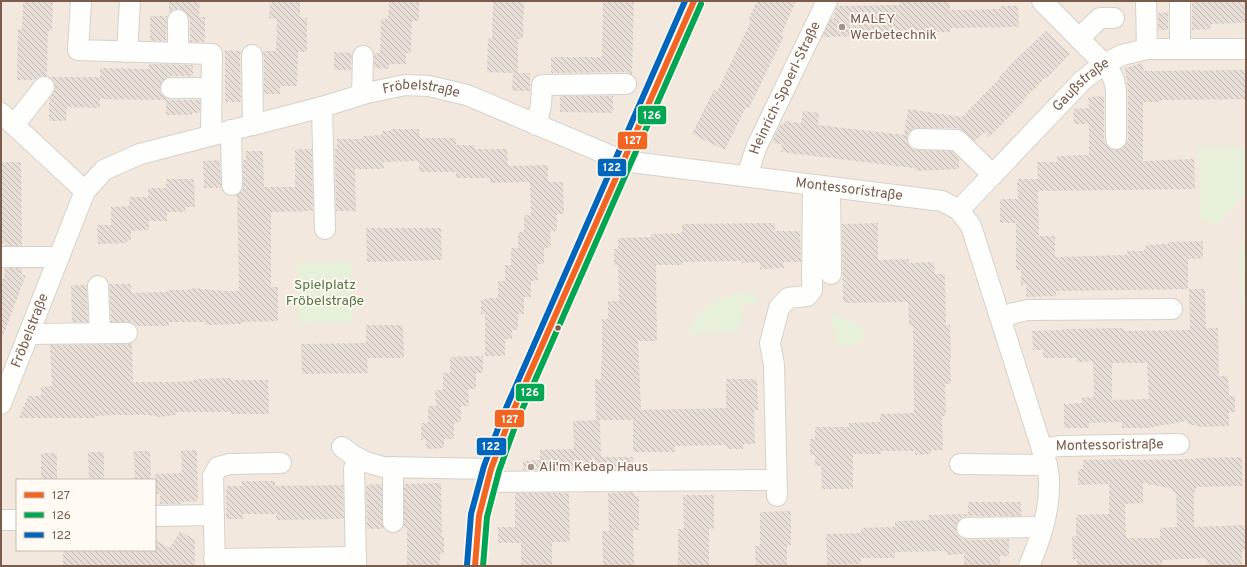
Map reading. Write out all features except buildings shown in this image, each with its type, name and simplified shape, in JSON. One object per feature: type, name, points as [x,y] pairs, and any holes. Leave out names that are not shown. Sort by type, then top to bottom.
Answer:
[{"type":"street","points":[[81,1],[78,50],[212,54],[211,135]]},
{"type":"street","points":[[127,52],[130,1]]},
{"type":"street","points":[[475,566],[479,516],[490,476],[510,418],[694,1]]},
{"type":"street","name":"Heinrich-Spoerl-Straße","points":[[747,176],[756,148],[827,1]]},
{"type":"street","points":[[1042,1],[1109,69],[1114,80],[1116,91],[1116,139]]},
{"type":"street","points":[[1146,1],[1147,49]]},
{"type":"street","points":[[1180,1],[1180,49]]},
{"type":"street","points":[[1079,38],[1100,18],[1114,18]]},
{"type":"street","points":[[178,20],[178,53]]},
{"type":"street","name":"Gaußstraße","points":[[959,210],[1083,80],[1104,64],[1122,55],[1147,49],[1246,49]]},
{"type":"street","points":[[252,55],[253,124]]},
{"type":"street","points":[[362,94],[363,56]]},
{"type":"street","points":[[536,125],[541,105],[542,85],[626,84]]},
{"type":"street","name":"Fröbelstraße","points":[[1,404],[85,191],[104,170],[140,154],[322,107],[362,94],[405,85],[429,86],[467,95],[623,161]]},
{"type":"street","points":[[44,87],[7,119],[85,191]]},
{"type":"street","points":[[171,88],[211,88]]},
{"type":"street","points":[[322,107],[325,229]]},
{"type":"street","points":[[231,130],[232,185]]},
{"type":"street","points":[[918,138],[957,140],[993,175]]},
{"type":"street","name":"Montessoristraße","points":[[623,161],[942,201],[959,210],[971,226],[1044,457],[1050,486],[1048,506],[1041,537],[1029,566]]},
{"type":"street","points":[[342,447],[354,456],[366,462],[383,467],[490,476],[776,488],[774,365],[770,343],[779,308],[788,298],[808,296],[812,290],[822,186]]},
{"type":"street","points":[[822,186],[831,274]]},
{"type":"street","points":[[1,257],[59,257]]},
{"type":"street","points":[[98,286],[100,333]]},
{"type":"street","points":[[1000,318],[1028,310],[1172,309]]},
{"type":"street","points":[[28,334],[127,333]]},
{"type":"street","name":"Montessoristraße","points":[[1044,457],[1060,446],[1179,444]]},
{"type":"street","points":[[960,464],[1044,457]]},
{"type":"street","points":[[281,463],[230,464],[218,467],[213,476],[214,563],[356,562],[354,468]]},
{"type":"street","points":[[393,467],[393,522]]},
{"type":"street","points":[[156,516],[213,515]]},
{"type":"street","points":[[1,520],[16,520]]},
{"type":"street","points":[[967,528],[1043,527]]},
{"type":"shaded area","points":[[1,1],[1246,1],[1246,566],[1,566]]},
{"type":"green space","points":[[1198,147],[1246,147],[1246,193],[1218,224],[1201,219]]},
{"type":"green space","points":[[1246,224],[1246,330],[1239,260]]},
{"type":"green space","name":"Spielplatz Fröbelstraße","points":[[352,262],[353,322],[298,323],[297,263]]},
{"type":"green space","points":[[736,293],[758,295],[758,304],[747,303],[742,308],[741,331],[688,334],[695,320],[702,311],[721,299]]},
{"type":"green space","points":[[832,314],[861,327],[864,332],[863,339],[857,343],[837,346]]},
{"type":"transit line","name":"122","points":[[467,565],[471,514],[484,466],[503,415],[685,1]]},
{"type":"transit line","name":"127","points":[[475,566],[479,516],[491,469],[510,418],[694,1]]},
{"type":"transit line","name":"126","points":[[483,566],[487,517],[499,471],[517,421],[701,4]]},
{"type":"place","name":"MALEY Werbetechnik","points":[[842,27]]},
{"type":"place","name":"Ali'm Kebap Haus","points":[[531,467]]}]
